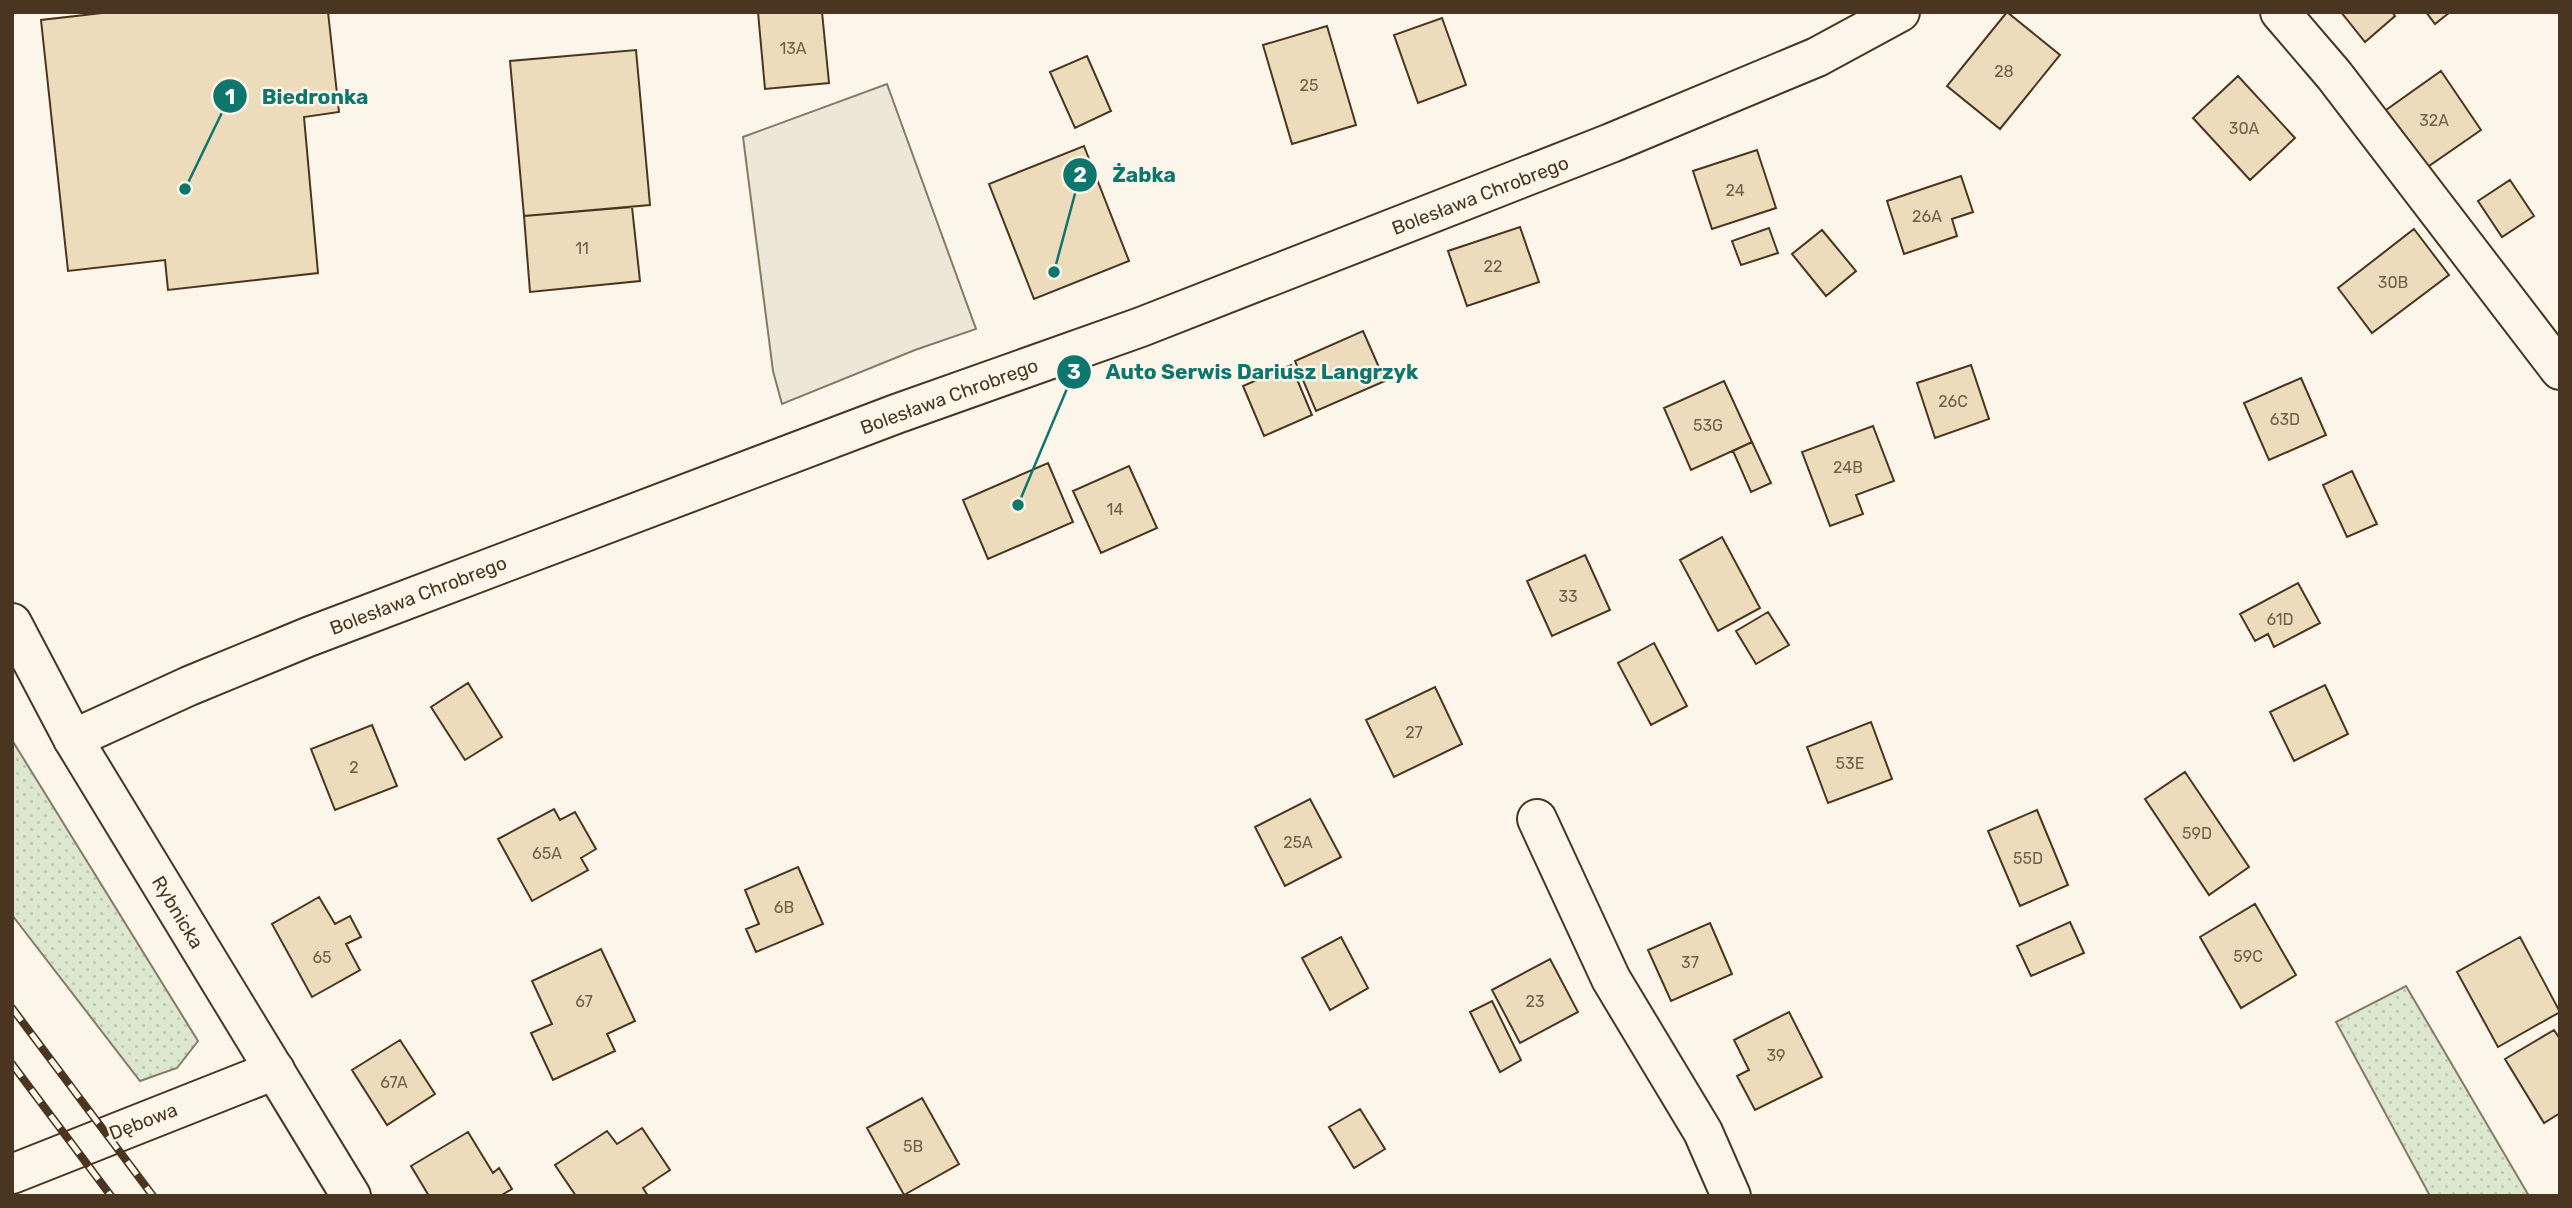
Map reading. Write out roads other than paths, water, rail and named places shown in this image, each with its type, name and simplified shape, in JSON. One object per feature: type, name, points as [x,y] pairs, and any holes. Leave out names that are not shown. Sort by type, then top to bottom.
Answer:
[{"type":"street","name":"Bolesława Chrobrego","points":[[73,739],[189,686],[308,637],[896,414],[1140,327],[1599,148],[1817,57],[1900,12]]},
{"type":"street","points":[[2280,12],[2334,75],[2560,370]]},
{"type":"street","name":"Rybnicka","points":[[12,623],[73,739],[351,1196]]},
{"type":"street","points":[[1537,819],[1611,979],[1703,1132],[1731,1196]]},
{"type":"street","name":"Dębowa","points":[[12,1174],[275,1070]]},
{"type":"railway","points":[[12,1008],[153,1196]]},
{"type":"railway","points":[[12,1064],[111,1196]]},
{"type":"place","name":"Biedronka","points":[[185,189]]},
{"type":"place","name":"Żabka","points":[[1054,272]]},
{"type":"place","name":"Auto Serwis Dariusz Langrzyk","points":[[1018,505]]}]
